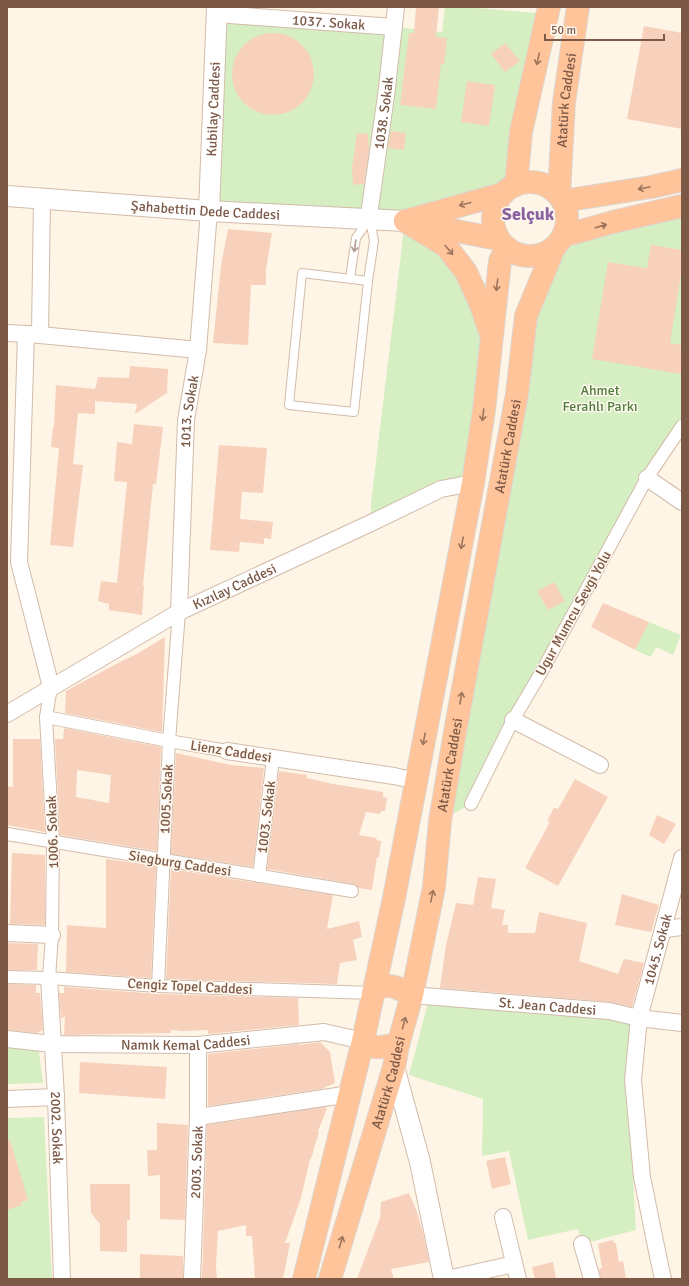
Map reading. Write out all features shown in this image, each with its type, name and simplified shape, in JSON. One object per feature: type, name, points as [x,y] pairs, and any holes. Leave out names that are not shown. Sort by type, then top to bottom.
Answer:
[{"type":"highway","points":[[502,244],[494,228],[493,216],[496,204],[509,189],[549,7]]},
{"type":"highway","name":"Atatürk Caddesi","points":[[561,198],[564,102],[578,7]]},
{"type":"highway","points":[[561,198],[651,187],[682,180]]},
{"type":"highway","points":[[405,221],[527,182],[539,183],[550,187],[561,198],[566,210],[568,219],[567,228],[559,242]]},
{"type":"highway","points":[[405,221],[502,244],[518,254],[530,256],[543,254],[559,242],[613,222],[682,206]]},
{"type":"highway","points":[[405,221],[446,246],[466,272],[481,304],[491,337]]},
{"type":"highway","name":"Atatürk Caddesi","points":[[330,1279],[394,1067],[398,1045],[412,995],[434,887],[440,821],[453,740],[517,394],[526,316],[559,242]]},
{"type":"highway","name":"Atatürk Caddesi","points":[[304,1279],[363,1041],[394,898],[473,484],[484,410],[502,244]]},
{"type":"highway","points":[[374,993],[376,988],[386,985],[394,986],[412,995]]},
{"type":"highway","points":[[363,1041],[370,1046],[381,1048],[390,1045],[398,1045]]},
{"type":"street","name":"1038. Sokak","points":[[370,218],[370,208],[386,96],[396,7]]},
{"type":"street","name":"1037. Sokak","points":[[217,11],[394,27]]},
{"type":"street","name":"Kubilay Caddesi","points":[[210,211],[217,11]]},
{"type":"street","name":"Şahabettin Dede Caddesi","points":[[7,196],[210,211],[370,218],[405,221]]},
{"type":"street","points":[[42,198],[33,335],[13,563],[51,687]]},
{"type":"street","name":"1013. Sokak","points":[[179,612],[186,420],[198,350],[210,211]]},
{"type":"street","points":[[7,333],[198,350]]},
{"type":"street","name":"Ugur Mumcu Sevgi Yolu","points":[[470,804],[513,720],[542,671],[647,478],[682,426]]},
{"type":"street","points":[[647,478],[682,502]]},
{"type":"street","name":"Kızılay Caddesi","points":[[7,714],[179,612],[441,489],[473,484]]},
{"type":"street","name":"1005.Sokak","points":[[158,986],[169,742],[179,612]]},
{"type":"street","name":"1006. Sokak","points":[[50,978],[53,841],[46,717],[51,687]]},
{"type":"street","name":"Lienz Caddesi","points":[[46,717],[169,742],[394,776],[416,781]]},
{"type":"street","points":[[513,720],[600,765]]},
{"type":"street","name":"1003. Sokak","points":[[259,876],[273,758]]},
{"type":"street","name":"Siegburg Caddesi","points":[[7,834],[352,890]]},
{"type":"street","name":"1045. Sokak","points":[[663,1279],[642,1176],[633,1080],[639,1018],[682,858]]},
{"type":"street","points":[[664,929],[682,927]]},
{"type":"street","points":[[7,934],[52,935]]},
{"type":"street","name":"Cengiz Topel Caddesi","points":[[7,977],[50,978],[158,986],[374,993]]},
{"type":"street","name":"2002. Sokak","points":[[50,978],[52,1044],[56,1097],[62,1279]]},
{"type":"street","name":"St. Jean Caddesi","points":[[412,995],[609,1011],[639,1018],[682,1023]]},
{"type":"street","name":"Namık Kemal Caddesi","points":[[7,1039],[52,1044],[198,1045],[324,1032],[363,1041]]},
{"type":"street","name":"2003. Sokak","points":[[192,1279],[198,1117],[198,1045]]},
{"type":"street","points":[[394,1067],[420,1162],[444,1279]]},
{"type":"street","points":[[198,1117],[350,1094]]},
{"type":"street","points":[[7,1099],[56,1097]]},
{"type":"street","points":[[447,1279],[516,1271],[502,1217]]},
{"type":"street","points":[[582,1244],[592,1279]]},
{"type":"lane","points":[[350,278],[356,238],[370,218]]},
{"type":"lane","points":[[368,281],[302,273],[289,405],[354,412],[368,281],[374,240],[370,218]]},
{"type":"green space","points":[[445,7],[467,7],[547,14],[516,185],[405,221],[209,211],[217,14],[442,32]]},
{"type":"green space","name":"Ahmet Ferahlı Parkı","points":[[682,206],[682,426],[471,804],[440,821],[517,394],[554,248]]},
{"type":"green space","points":[[405,221],[446,246],[491,337],[473,483],[371,523],[371,503]]},
{"type":"green space","points":[[649,622],[681,635],[673,655],[656,647],[651,657],[635,650]]},
{"type":"green space","points":[[428,1003],[632,1022],[627,1071],[636,1230],[582,1244],[578,1229],[528,1240],[509,1151],[482,1156],[483,1099],[409,1075]]},
{"type":"green space","points":[[7,1044],[38,1045],[43,1083],[7,1084]]},
{"type":"green space","points":[[44,1117],[52,1278],[7,1279],[7,1118]]},
{"type":"building","points":[[416,7],[439,7],[436,37],[447,38],[444,64],[441,64],[436,109],[400,105],[409,33],[414,33]]},
{"type":"building","points":[[644,26],[682,33],[682,129],[627,119]]},
{"type":"building","points":[[273,33],[289,36],[302,45],[311,58],[314,74],[311,90],[302,103],[289,112],[273,115],[257,112],[244,103],[235,90],[232,74],[235,58],[244,45],[257,36]]},
{"type":"building","points":[[505,43],[520,61],[505,72],[491,54]]},
{"type":"building","points":[[467,81],[495,85],[489,126],[461,122]]},
{"type":"building","points":[[391,131],[406,133],[404,150],[388,148]]},
{"type":"building","points":[[357,133],[368,134],[369,151],[364,184],[353,185],[352,168]]},
{"type":"building","points":[[228,229],[272,233],[266,269],[266,285],[251,285],[248,345],[213,343],[221,266]]},
{"type":"building","points":[[651,245],[682,250],[682,268],[670,343],[682,345],[681,374],[592,359],[608,262],[647,268]]},
{"type":"building","points":[[130,366],[168,369],[167,393],[135,414],[137,404],[95,401],[95,414],[78,413],[73,464],[83,465],[73,547],[50,545],[59,448],[51,447],[54,427],[56,385],[95,389],[98,377],[129,378]]},
{"type":"building","points":[[134,424],[163,427],[156,484],[153,484],[143,586],[142,615],[109,610],[109,604],[98,601],[101,581],[117,583],[127,482],[114,481],[117,442],[132,444]]},
{"type":"building","points":[[219,445],[267,448],[263,493],[242,492],[240,519],[273,522],[271,539],[264,538],[264,544],[240,542],[239,552],[210,550]]},
{"type":"building","points":[[554,582],[565,601],[548,610],[537,591]]},
{"type":"building","points":[[603,603],[649,622],[635,650],[591,627]]},
{"type":"building","points":[[165,637],[162,732],[65,713],[66,691],[137,654]]},
{"type":"building","points":[[64,728],[161,747],[157,851],[60,835],[55,739],[63,739]],"holes":[[[77,770],[111,775],[109,803],[76,797]]]},
{"type":"building","points":[[13,739],[40,739],[45,832],[7,825],[7,786],[13,787]]},
{"type":"building","points":[[176,753],[231,765],[264,768],[253,867],[171,854]]},
{"type":"building","points":[[279,771],[307,775],[307,778],[333,784],[383,792],[383,797],[387,798],[385,811],[381,811],[380,814],[366,812],[359,835],[377,838],[376,840],[381,841],[372,890],[359,888],[353,884],[267,869]]},
{"type":"building","points":[[575,779],[608,797],[558,886],[525,868],[550,822],[547,821],[554,808],[558,809]]},
{"type":"building","points":[[657,815],[676,824],[664,844],[649,835]]},
{"type":"building","points":[[12,853],[45,855],[45,925],[10,924]]},
{"type":"building","points":[[106,859],[156,866],[151,978],[66,972],[67,925],[106,928]]},
{"type":"building","points":[[171,869],[333,895],[327,929],[359,921],[362,937],[353,940],[357,960],[340,963],[337,984],[166,979]]},
{"type":"building","points":[[478,877],[496,879],[491,908],[505,910],[502,925],[508,925],[508,933],[535,933],[539,912],[587,923],[579,961],[618,974],[624,959],[644,963],[632,1007],[610,1002],[440,988],[446,945],[456,903],[473,905]]},
{"type":"building","points":[[622,894],[659,905],[651,932],[615,925]]},
{"type":"building","points":[[7,943],[38,944],[37,970],[7,970]]},
{"type":"building","points":[[7,984],[36,985],[36,993],[40,993],[43,1030],[37,1033],[7,1030]]},
{"type":"building","points":[[64,987],[158,994],[298,998],[299,1025],[208,1034],[208,1030],[171,1030],[171,1033],[64,1035],[65,1016],[61,1019],[59,993],[64,993]]},
{"type":"building","points":[[320,1042],[330,1052],[335,1083],[321,1089],[208,1106],[208,1054]]},
{"type":"building","points":[[80,1062],[167,1067],[165,1099],[79,1093]]},
{"type":"building","points":[[325,1107],[327,1109],[318,1131],[319,1132],[310,1159],[301,1198],[285,1243],[290,1243],[283,1279],[255,1279],[252,1236],[246,1236],[246,1225],[218,1231],[216,1265],[217,1279],[202,1279],[207,1125]]},
{"type":"building","points":[[157,1123],[188,1125],[185,1220],[160,1219],[160,1175],[148,1176],[147,1150],[157,1150]]},
{"type":"building","points":[[10,1140],[28,1200],[21,1202],[22,1205],[7,1210],[7,1141]]},
{"type":"building","points":[[505,1157],[511,1184],[492,1189],[486,1161]]},
{"type":"building","points":[[90,1184],[130,1184],[130,1220],[127,1220],[127,1252],[100,1251],[100,1224],[91,1213]]},
{"type":"building","points":[[409,1193],[417,1212],[429,1262],[391,1269],[394,1279],[357,1279],[380,1218],[381,1202]]},
{"type":"building","points":[[612,1240],[616,1244],[619,1262],[623,1261],[626,1279],[601,1279],[599,1269],[602,1268],[598,1244]]},
{"type":"building","points":[[140,1254],[183,1256],[183,1279],[140,1279]]},
{"type":"building","points":[[553,1262],[556,1279],[535,1279],[532,1267]]},
{"type":"district","name":"Selçuk","points":[[528,214]]}]
